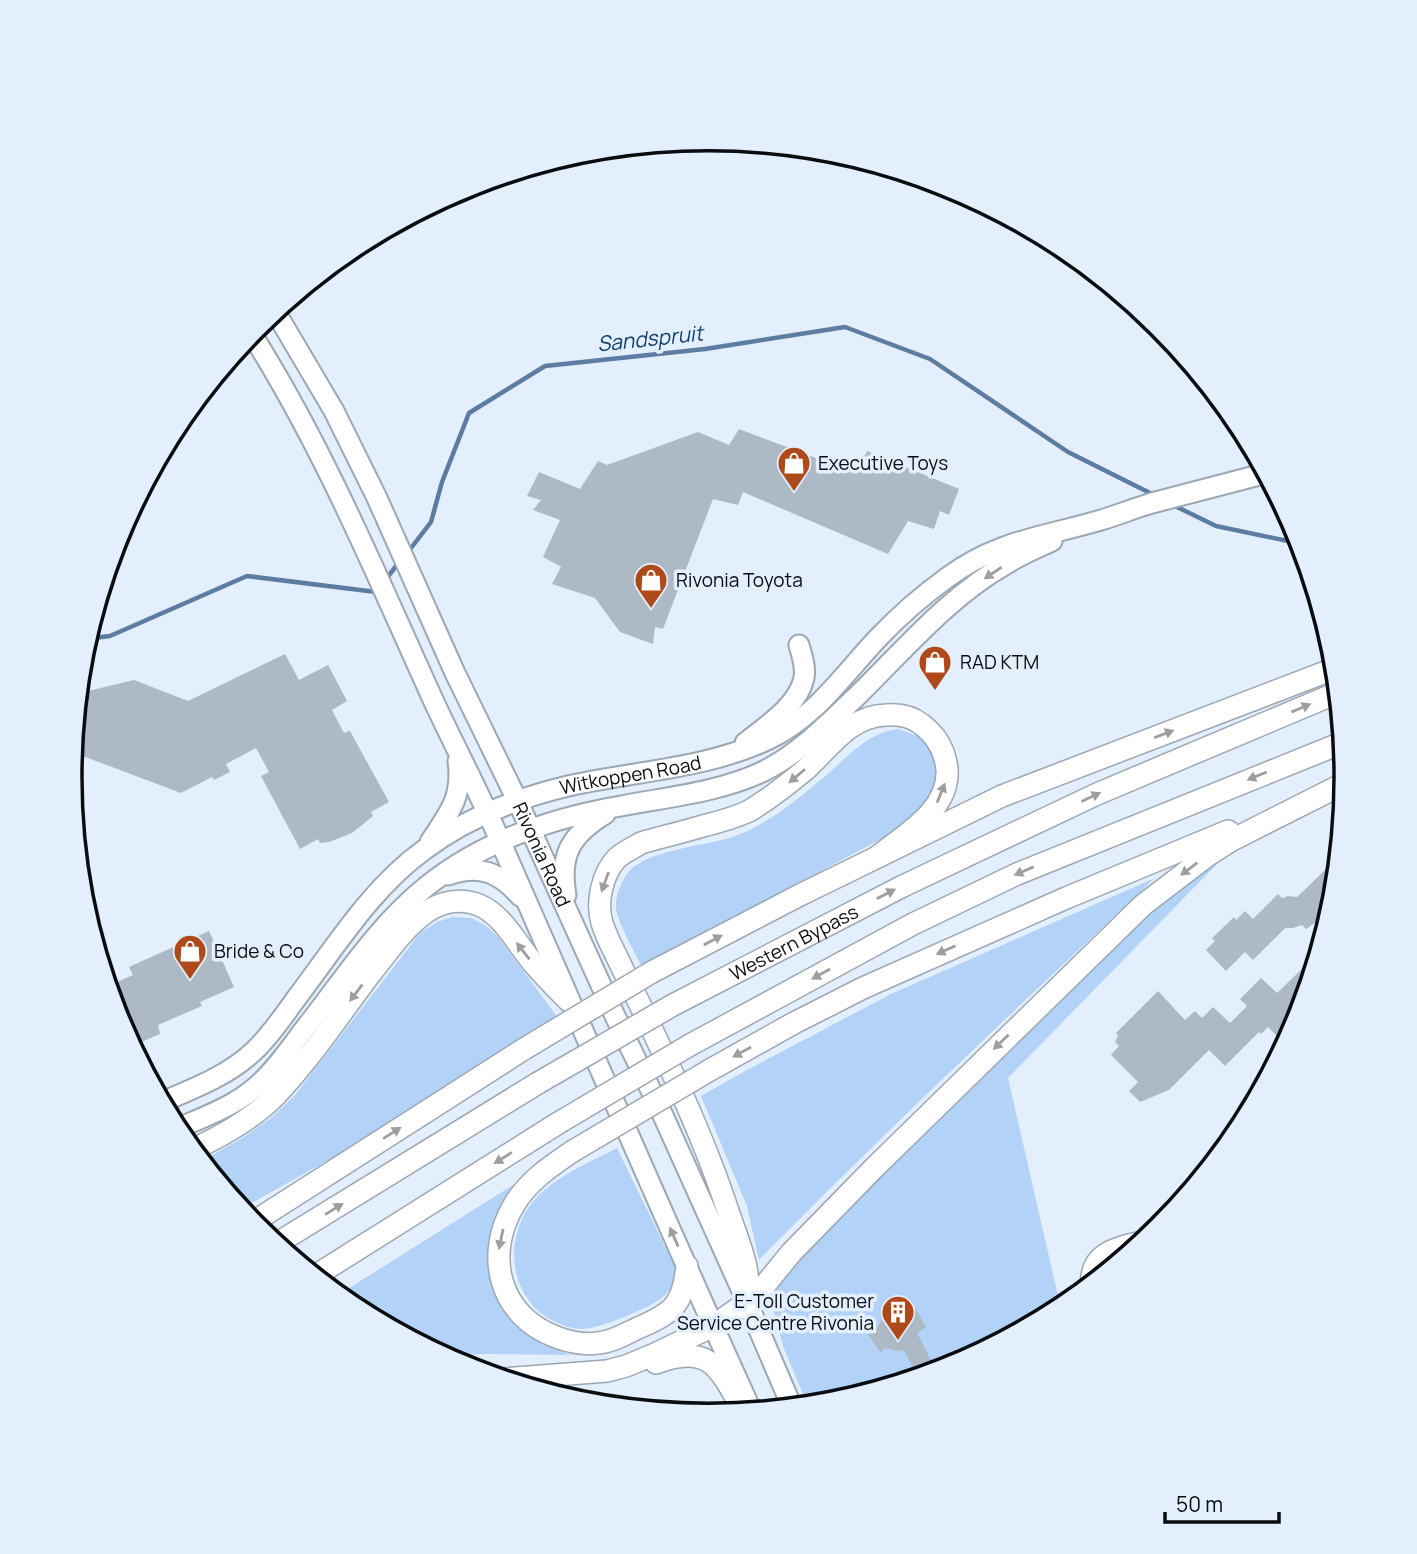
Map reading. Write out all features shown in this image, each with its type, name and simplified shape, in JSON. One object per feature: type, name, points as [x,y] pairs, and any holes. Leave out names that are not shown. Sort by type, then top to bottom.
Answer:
[{"type":"highway","points":[[263,1216],[523,1049],[652,972],[800,895],[1002,796],[1325,671]]},
{"type":"highway","name":"Western Bypass","points":[[285,1238],[538,1083],[673,1005],[901,887],[1097,794],[1329,696]]},
{"type":"highway","points":[[747,1302],[749,1289],[745,1262],[702,1138],[601,921],[601,894],[605,879],[618,857],[641,843],[732,818],[748,811],[778,792],[807,768],[844,731],[876,715],[899,714],[917,721],[930,731],[939,743],[945,756],[945,788],[929,814],[877,857]]},
{"type":"highway","name":"Western Bypass","points":[[323,1271],[560,1122],[690,1045],[912,924],[1017,874],[1333,746]]},
{"type":"highway","points":[[687,1266],[681,1297],[666,1314],[611,1340],[582,1343],[545,1333],[520,1315],[502,1283],[498,1246],[513,1206],[526,1188],[548,1169],[573,1151],[709,1070],[794,1023],[863,988],[1103,882],[1334,787]]},
{"type":"highway","points":[[530,1377],[607,1371],[626,1366],[713,1326],[747,1302],[760,1292],[791,1253],[875,1167],[1143,905],[1224,845],[1334,788]]},
{"type":"highway","points":[[202,1144],[247,1120],[277,1094],[400,937],[422,915],[444,904],[467,902],[492,913],[569,1001]]},
{"type":"highway","points":[[547,1376],[570,1381],[611,1380],[676,1357],[696,1357],[714,1364],[723,1374],[739,1402]]},
{"type":"main road","name":"Rivonia Road","points":[[281,320],[334,411],[377,498],[454,673],[518,802],[661,1111],[788,1398]]},
{"type":"main road","name":"Rivonia Road","points":[[257,343],[290,398],[348,512],[488,814],[748,1402]]},
{"type":"main road","name":"Witkoppen Road","points":[[171,1098],[216,1077],[252,1053],[286,1013],[377,892],[425,848],[457,829],[518,802],[570,786],[731,754],[772,738],[808,714],[879,637],[924,596],[961,568],[992,551],[1021,540],[1257,476]]},
{"type":"main road","name":"Witkoppen Road","points":[[187,1124],[234,1102],[266,1077],[379,933],[413,898],[463,860],[530,828],[722,786],[763,772],[785,760],[816,736],[958,598],[1007,563],[1100,520]]},
{"type":"main road","points":[[731,754],[780,714],[796,696],[804,677],[799,645]]},
{"type":"main road","points":[[425,848],[457,798],[459,777],[456,749]]},
{"type":"main road","points":[[569,914],[563,873],[568,849],[588,825],[617,807]]},
{"type":"main road","points":[[436,879],[464,870],[488,872],[505,881],[528,905]]},
{"type":"street","points":[[1089,1275],[1096,1258],[1103,1252],[1126,1243]]},
{"type":"shaded area","points":[[898,729],[918,737],[929,746],[942,779],[911,823],[642,967],[623,930],[616,908],[621,884],[634,867],[660,854],[725,839],[750,830],[793,802],[866,741]]},
{"type":"shaded area","points":[[1220,861],[1008,1078],[1058,1296],[985,1339],[948,1356],[871,1382],[804,1396],[784,1349],[771,1302],[773,1287],[785,1270],[1125,933],[1199,871]]},
{"type":"shaded area","points":[[1155,878],[906,1115],[759,1260],[747,1206],[701,1096],[891,994]]},
{"type":"shaded area","points":[[452,917],[471,918],[485,925],[498,937],[558,1018],[375,1134],[251,1204],[211,1156],[271,1118],[295,1095],[420,933],[437,922]]},
{"type":"shaded area","points":[[617,1148],[677,1271],[675,1279],[664,1296],[618,1320],[582,1329],[569,1327],[542,1314],[531,1304],[523,1291],[515,1262],[517,1231],[531,1205],[552,1184]]},
{"type":"shaded area","points":[[521,1180],[501,1206],[489,1239],[487,1255],[492,1288],[499,1303],[521,1330],[570,1355],[467,1355],[395,1319],[348,1289]]},
{"type":"building","points":[[739,429],[856,473],[867,451],[959,489],[949,515],[940,511],[934,529],[908,521],[888,554],[743,492],[738,505],[713,499],[663,629],[655,627],[653,644],[620,632],[595,598],[552,584],[561,567],[543,557],[560,520],[533,510],[541,500],[527,496],[539,472],[580,489],[598,461],[607,465],[698,432],[729,445]]},
{"type":"building","points":[[285,654],[299,680],[328,665],[347,701],[332,710],[344,733],[350,731],[389,802],[371,812],[373,816],[352,833],[329,842],[320,843],[318,839],[300,849],[261,776],[269,772],[256,748],[226,764],[230,772],[214,780],[212,777],[181,793],[83,756],[89,691],[134,680],[188,701]]},
{"type":"building","points":[[1327,870],[1317,921],[1306,929],[1302,925],[1285,928],[1253,960],[1245,952],[1226,971],[1206,950],[1215,941],[1212,938],[1234,917],[1236,920],[1245,911],[1253,919],[1278,894],[1282,898],[1297,897]]},
{"type":"building","points":[[209,931],[234,987],[200,1002],[202,1006],[158,1025],[160,1034],[141,1042],[117,982],[133,975],[129,967]]},
{"type":"building","points":[[1305,966],[1287,1017],[1277,1036],[1268,1027],[1261,1034],[1259,1032],[1225,1066],[1209,1050],[1169,1090],[1140,1102],[1129,1091],[1138,1082],[1111,1055],[1119,1046],[1115,1042],[1118,1035],[1116,1033],[1158,991],[1185,1020],[1195,1011],[1202,1018],[1213,1007],[1230,1023],[1247,1006],[1240,999],[1261,978],[1277,993]]},
{"type":"building","name":"E-Toll Customer Service Centre Rivonia","points":[[915,1308],[926,1327],[917,1333],[932,1362],[914,1369],[904,1350],[885,1348],[881,1353],[866,1328],[878,1326],[891,1311],[905,1314]]},
{"type":"waterway","name":"Sandspruit","points":[[408,552],[431,522],[442,482],[469,413],[545,366],[705,349],[845,327],[930,359],[1068,452],[1156,496]]},
{"type":"waterway","name":"Sandspruit","points":[[1173,505],[1216,526],[1289,541]]},
{"type":"waterway","name":"Sandspruit","points":[[386,579],[400,561]]},
{"type":"waterway","name":"Sandspruit","points":[[98,637],[110,636],[247,576],[376,592],[378,589]]},
{"type":"place","name":"Executive Toys","points":[[794,493]]},
{"type":"place","name":"Rivonia Toyota","points":[[651,610]]},
{"type":"place","name":"RAD KTM","points":[[935,692]]},
{"type":"place","name":"Bride & Co","points":[[190,981]]},
{"type":"place","name":"E-Toll Customer Service Centre Rivonia","points":[[898,1342]]}]
